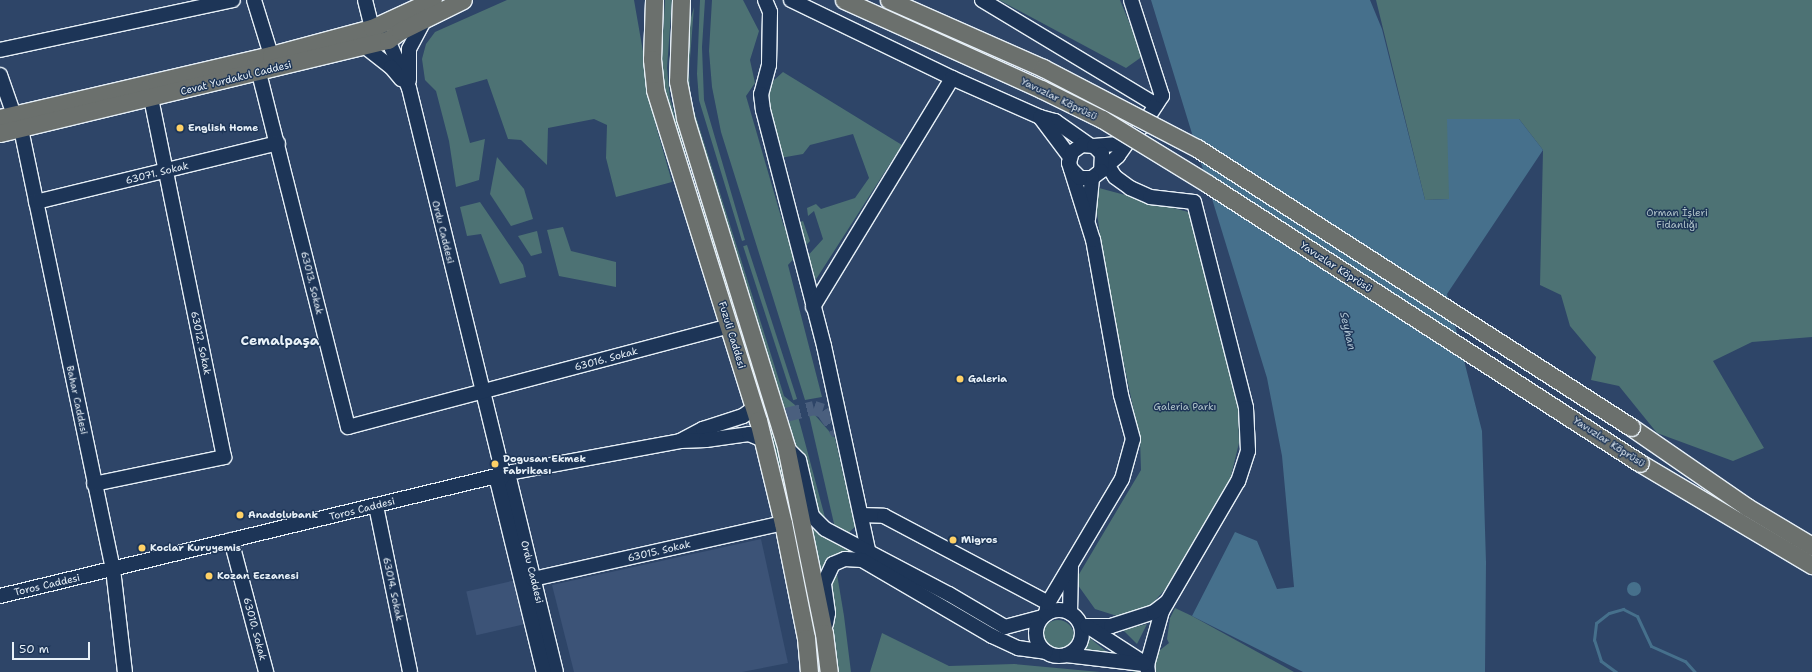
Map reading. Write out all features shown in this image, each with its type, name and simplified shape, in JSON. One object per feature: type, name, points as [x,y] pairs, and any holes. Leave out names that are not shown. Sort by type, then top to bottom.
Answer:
[{"type":"main road","name":"Cevat Yurdakul Caddesi","points":[[0,133],[12,121],[372,28],[433,0]]},
{"type":"main road","name":"Cevat Yurdakul Caddesi","points":[[12,121],[151,99],[388,40],[400,31],[463,0]]},
{"type":"main road","name":"Fuzuli Caddesi","points":[[682,0],[678,28],[678,81],[685,118],[786,447],[824,633],[829,672]]},
{"type":"main road","points":[[678,28],[691,0]]},
{"type":"main road","name":"Yavuzlar Köprüsü","points":[[844,0],[1041,89],[1102,119],[1208,184],[1640,463],[1812,565]]},
{"type":"main road","name":"Yavuzlar Köprüsü","points":[[889,0],[1043,68],[1197,148],[1631,427],[1747,506],[1809,543]]},
{"type":"main road","name":"Fuzuli Caddesi","points":[[652,4],[652,59],[655,90],[730,326],[763,440],[784,523],[806,638],[810,672]]},
{"type":"main road","points":[[1752,529],[1812,578]]},
{"type":"street","points":[[0,50],[233,0]]},
{"type":"street","points":[[254,0],[271,55]]},
{"type":"street","points":[[365,0],[372,28]]},
{"type":"street","points":[[765,0],[770,12],[770,42],[769,65],[761,94],[763,110],[814,307],[849,457],[869,554]]},
{"type":"street","points":[[791,0],[952,78],[1040,117],[1055,121],[1091,145],[1102,154],[1101,169],[1088,223]]},
{"type":"street","points":[[982,0],[1156,106]]},
{"type":"street","points":[[1040,117],[1080,178],[1101,169],[1127,143],[1156,106],[1162,96],[1131,0]]},
{"type":"street","points":[[409,88],[409,49],[425,19]]},
{"type":"street","name":"Ordu Caddesi","points":[[372,28],[388,40],[409,88],[503,474],[510,482],[556,672]]},
{"type":"street","points":[[364,46],[391,67],[409,88]]},
{"type":"street","name":"63013. Sokak","points":[[259,73],[278,143],[348,427],[483,392]]},
{"type":"street","name":"Bahar Caddesi","points":[[0,75],[36,202],[112,569],[124,672]]},
{"type":"street","points":[[814,307],[952,78]]},
{"type":"street","name":"63012. Sokak","points":[[94,484],[224,457],[151,99]]},
{"type":"street","name":"63071. Sokak","points":[[36,202],[165,172],[278,143]]},
{"type":"street","points":[[1046,652],[1037,639],[1038,624],[1071,564],[1122,479],[1133,439],[1120,395],[1088,223],[1080,204],[1070,163],[1077,147],[1127,143]]},
{"type":"street","points":[[1101,169],[1130,188],[1150,197],[1194,202],[1246,408],[1248,451],[1238,481],[1162,611],[1148,668]]},
{"type":"street","name":"63016. Sokak","points":[[483,392],[730,326]]},
{"type":"street","name":"Toros Caddesi","points":[[680,441],[703,429],[743,416],[754,408]]},
{"type":"street","points":[[838,433],[849,457]]},
{"type":"street","name":"Toros Caddesi","points":[[0,596],[503,474],[680,441],[706,440],[749,434],[763,440]]},
{"type":"street","points":[[680,441],[705,435]]},
{"type":"street","points":[[786,447],[799,460],[812,516],[825,529],[869,554],[949,594],[1004,627],[1045,612],[1055,610],[1073,615],[1148,668]]},
{"type":"street","name":"Ordu Caddesi","points":[[503,474],[498,484],[544,672]]},
{"type":"street","name":"63014. Sokak","points":[[376,506],[410,672]]},
{"type":"street","points":[[861,515],[884,516],[1045,612]]},
{"type":"street","name":"63015. Sokak","points":[[534,579],[784,523]]},
{"type":"street","name":"63010. Sokak","points":[[231,540],[266,672]]},
{"type":"street","points":[[824,633],[828,613],[824,583],[833,564],[845,559],[862,560],[992,636],[1018,648],[1046,652],[1052,655],[1066,655],[1148,668]]},
{"type":"street","points":[[1066,655],[1078,646],[1082,632],[1073,615],[1071,564]]},
{"type":"street","points":[[1088,626],[1111,626],[1154,612],[1168,600]]},
{"type":"shaded area","points":[[761,539],[788,663],[742,672],[574,672],[552,585]]},
{"type":"shaded area","points":[[516,580],[526,624],[476,635],[466,591]]},
{"type":"green space","points":[[507,0],[634,0],[656,126],[672,182],[616,197],[606,158],[607,125],[594,119],[548,128],[547,165],[521,140],[508,139],[487,79],[455,88],[470,143],[485,139],[479,180],[456,187],[449,141],[436,91],[425,80],[422,59],[426,44],[435,32]]},
{"type":"green space","points":[[665,0],[672,0],[667,68],[670,98],[691,172],[771,420],[805,569],[820,672],[817,672],[801,569],[767,421],[665,100],[661,68]]},
{"type":"green space","points":[[700,0],[705,0],[702,47],[704,100],[745,240],[742,241],[699,100],[697,74]]},
{"type":"green space","points":[[712,0],[743,0],[759,31],[750,60],[755,83],[746,96],[784,227],[803,221],[810,241],[788,265],[822,397],[805,400],[721,132],[712,87],[709,51]]},
{"type":"green space","points":[[999,0],[1120,0],[1143,56],[1126,68]]},
{"type":"green space","name":"Orman İşleri Fidanlığı","points":[[1376,0],[1812,0],[1812,337],[1752,342],[1713,361],[1764,448],[1733,461],[1657,433],[1619,386],[1591,380],[1596,357],[1570,326],[1561,295],[1540,285],[1543,150],[1519,119],[1449,199],[1425,200]]},
{"type":"green space","points":[[694,7],[689,72],[691,101],[784,396],[795,405],[826,521],[815,514],[687,101],[690,21]]},
{"type":"green space","points":[[783,72],[902,145],[813,284],[804,260],[823,239],[814,211],[808,216],[807,208],[816,204],[821,209],[855,198],[869,178],[853,134],[810,145],[803,154],[780,158],[763,90]]},
{"type":"green space","points":[[497,157],[524,189],[533,219],[511,226],[490,194]]},
{"type":"green space","name":"Galeria Parkı","points":[[1099,188],[1192,213],[1238,408],[1239,443],[1229,484],[1180,573],[1150,606],[1117,616],[1095,609],[1075,581],[1141,470],[1140,440],[1105,275],[1095,196]]},
{"type":"green space","points":[[480,202],[523,265],[526,277],[500,284],[481,234],[467,236],[460,207]]},
{"type":"green space","points":[[563,227],[571,251],[616,262],[616,287],[559,276],[547,230]]},
{"type":"green space","points":[[537,231],[542,253],[531,256],[518,236]]},
{"type":"green space","points":[[747,245],[797,399],[793,400],[743,246]]},
{"type":"green space","points":[[807,406],[835,438],[855,527],[847,534],[835,528]]},
{"type":"green space","points":[[809,517],[870,561],[853,553],[840,553],[831,558],[821,571]]},
{"type":"green space","points":[[836,568],[851,672],[836,672],[827,583]]},
{"type":"green space","points":[[1175,608],[1294,672],[1132,672],[1169,643],[1167,639],[1170,618]]},
{"type":"green space","points":[[1055,620],[1061,620],[1070,624],[1074,636],[1070,648],[1061,652],[1055,652],[1046,648],[1042,639],[1042,633],[1046,624]]},
{"type":"green space","points":[[1147,624],[1137,644],[1123,630]]},
{"type":"green space","points":[[882,633],[949,666],[1014,664],[1100,672],[870,672]]},
{"type":"green space","points":[[1086,635],[1112,656],[1082,652]]},
{"type":"water","name":"Seyhan","points":[[1151,0],[1370,0],[1382,29],[1425,200],[1449,199],[1447,119],[1519,119],[1543,150],[1447,294],[1482,431],[1486,562],[1485,672],[1303,672],[1192,616],[1235,532],[1257,541],[1277,589],[1294,587],[1282,456],[1267,378]]},
{"type":"water","points":[[1631,582],[1637,582],[1641,586],[1641,592],[1637,596],[1631,596],[1627,592],[1627,586]]},
{"type":"waterway","points":[[1616,672],[1601,661],[1594,640],[1596,623],[1609,613],[1623,609],[1637,616],[1651,646],[1685,661],[1695,672]]},
{"type":"tunnel","points":[[705,435],[814,408],[823,411],[838,433]]},
{"type":"place","name":"English Home","points":[[180,128]]},
{"type":"place","name":"Galeria","points":[[960,379]]},
{"type":"place","name":"Dogusan Ekmek Fabrikası","points":[[495,464]]},
{"type":"place","name":"Anadolubank","points":[[240,515]]},
{"type":"place","name":"Migros","points":[[953,540]]},
{"type":"place","name":"Koclar Kuruyemis","points":[[142,548]]},
{"type":"place","name":"Kozan Eczanesi","points":[[209,576]]},
{"type":"district","name":"Cemalpaşa","points":[[280,340]]}]
